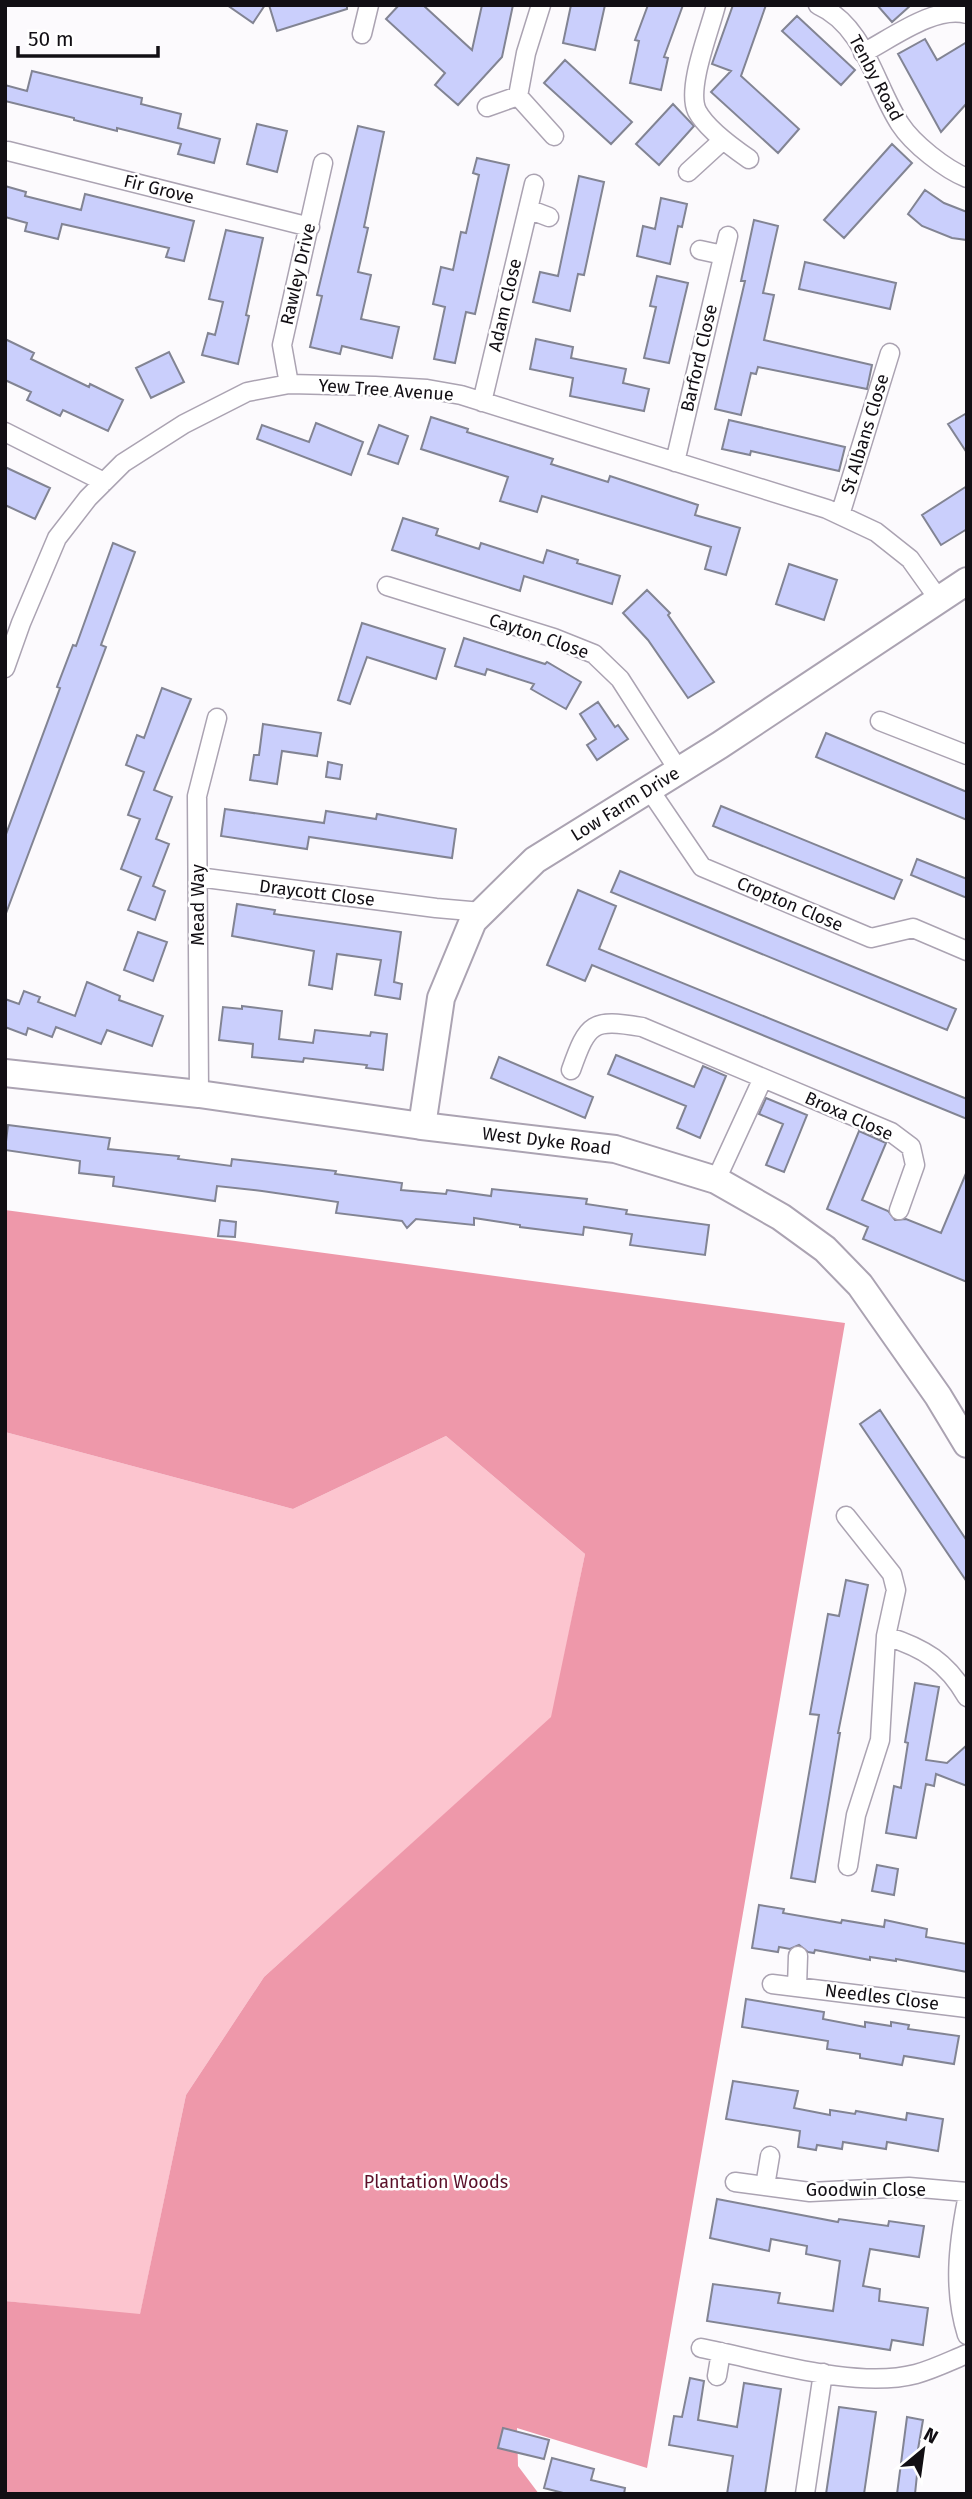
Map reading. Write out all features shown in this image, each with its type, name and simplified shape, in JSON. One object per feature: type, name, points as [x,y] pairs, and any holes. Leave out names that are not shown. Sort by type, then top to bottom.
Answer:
[{"type":"street","points":[[362,34],[369,5]]},
{"type":"street","points":[[518,96],[526,53],[541,5]]},
{"type":"street","points":[[716,5],[694,89],[697,110],[723,140],[748,159]]},
{"type":"street","name":"Tenby Road","points":[[818,5],[831,11],[850,28],[900,125],[931,156],[967,178]]},
{"type":"street","points":[[863,53],[933,16],[954,10],[967,14]]},
{"type":"street","points":[[487,107],[518,96]]},
{"type":"street","points":[[518,96],[554,135]]},
{"type":"street","points":[[688,172],[723,140]]},
{"type":"street","name":"Fir Grove","points":[[8,151],[310,227]]},
{"type":"street","name":"Rawley Drive","points":[[289,384],[282,345],[323,163]]},
{"type":"street","name":"Adam Close","points":[[482,402],[534,184]]},
{"type":"street","points":[[528,209],[549,217]]},
{"type":"street","name":"Barford Close","points":[[675,462],[728,236]]},
{"type":"street","points":[[700,250],[723,255]]},
{"type":"street","name":"St Albans Close","points":[[840,515],[890,353]]},
{"type":"street","name":"Yew Tree Avenue","points":[[6,662],[57,538],[88,498],[123,463],[184,424],[247,392],[289,384],[427,389],[461,395],[827,509],[876,532],[910,559],[940,601]]},
{"type":"street","points":[[5,432],[104,482]]},
{"type":"street","name":"Low Farm Drive","points":[[422,1126],[441,998],[473,921],[482,912],[535,860],[679,771],[967,581]]},
{"type":"street","name":"Cayton Close","points":[[387,586],[554,638],[594,654],[620,679],[679,771]]},
{"type":"street","name":"Mead Way","points":[[199,1094],[197,796],[218,718]]},
{"type":"street","points":[[880,721],[967,755]]},
{"type":"street","name":"Cropton Close","points":[[649,789],[702,867],[871,938],[913,928],[967,951]]},
{"type":"street","name":"Draycott Close","points":[[198,877],[482,912]]},
{"type":"street","name":"Broxa Close","points":[[571,1070],[588,1031],[609,1022],[642,1027],[891,1132],[911,1147],[915,1165],[899,1210]]},
{"type":"street","name":"West Dyke Road","points":[[5,1073],[199,1094],[422,1126],[615,1149],[716,1180],[781,1217],[825,1249],[860,1285],[938,1396],[967,1444]]},
{"type":"street","points":[[716,1180],[763,1078]]},
{"type":"street","points":[[846,1516],[892,1574],[896,1590],[886,1636],[880,1740],[856,1815],[848,1866]]},
{"type":"street","points":[[886,1636],[915,1645],[936,1659],[959,1683],[967,1697]]},
{"type":"street","points":[[797,1987],[798,1956]]},
{"type":"street","name":"Needles Close","points":[[772,1984],[967,2008]]},
{"type":"street","points":[[765,2186],[770,2156]]},
{"type":"street","name":"Goodwin Close","points":[[735,2182],[810,2192],[909,2187],[967,2192]]},
{"type":"street","points":[[967,2200],[957,2265],[960,2312],[967,2335]]},
{"type":"street","points":[[701,2348],[823,2373],[869,2378],[914,2374],[967,2354]]},
{"type":"street","points":[[717,2376],[721,2351]]},
{"type":"street","points":[[806,2494],[823,2373]]},
{"type":"shaded area","points":[[5,1432],[293,1509],[446,1436],[585,1554],[552,1717],[264,1977],[186,2095],[140,2315],[5,2301]]},
{"type":"green space","name":"Plantation Woods","points":[[5,1210],[845,1323],[647,2468],[517,2428],[518,2466],[539,2494],[5,2494],[5,2301],[140,2314],[186,2095],[264,1977],[551,1717],[585,1554],[446,1436],[293,1509],[5,1432]]},
{"type":"building","points":[[227,5],[265,5],[253,23]]},
{"type":"building","points":[[269,5],[347,5],[347,9],[277,31]]},
{"type":"building","points":[[399,5],[423,5],[472,50],[482,5],[513,5],[502,57],[458,105],[435,85],[445,73],[386,19]]},
{"type":"building","points":[[571,5],[605,5],[595,50],[563,43]]},
{"type":"building","points":[[648,5],[683,5],[664,57],[668,58],[661,90],[630,83],[639,41],[635,40]]},
{"type":"building","points":[[733,5],[766,5],[741,76],[799,129],[778,153],[711,92],[731,71],[712,64]]},
{"type":"building","points":[[877,5],[911,5],[892,22]]},
{"type":"building","points":[[797,16],[855,70],[841,85],[782,31]]},
{"type":"building","points":[[925,39],[937,60],[967,42],[967,103],[941,132],[898,54]]},
{"type":"building","points":[[565,60],[632,122],[611,144],[544,83]]},
{"type":"building","points":[[32,71],[142,98],[141,104],[181,114],[178,128],[220,139],[214,163],[178,154],[181,144],[117,128],[117,131],[5,101],[5,85],[27,91]]},
{"type":"building","points":[[673,104],[694,126],[659,165],[636,144]]},
{"type":"building","points":[[257,124],[287,131],[277,172],[247,164]]},
{"type":"building","points":[[358,126],[384,132],[364,227],[368,228],[358,272],[371,275],[361,319],[399,327],[392,358],[342,346],[340,354],[310,347],[322,296],[317,295]]},
{"type":"building","points":[[892,144],[912,163],[844,238],[824,220]]},
{"type":"building","points":[[477,158],[509,165],[475,314],[466,312],[455,363],[434,359],[445,307],[433,304],[441,267],[453,270],[461,232],[466,233],[479,175],[473,173]]},
{"type":"building","points":[[579,176],[604,182],[584,275],[578,274],[570,311],[533,302],[540,272],[558,276]]},
{"type":"building","points":[[5,186],[26,192],[25,196],[81,210],[85,194],[194,221],[184,261],[166,257],[169,248],[62,224],[58,239],[25,231],[27,223],[5,217]]},
{"type":"building","points":[[925,190],[944,203],[967,212],[967,240],[952,238],[922,226],[908,214]]},
{"type":"building","points":[[661,198],[687,204],[682,227],[678,226],[670,264],[637,256],[643,226],[655,229]]},
{"type":"building","points":[[754,220],[778,226],[763,293],[774,295],[764,340],[872,365],[867,389],[758,367],[756,374],[751,373],[741,415],[715,409],[745,281],[741,281]]},
{"type":"building","points":[[226,230],[263,238],[238,364],[202,355],[208,333],[215,335],[223,302],[209,299]]},
{"type":"building","points":[[805,262],[896,283],[890,309],[799,289]]},
{"type":"building","points":[[657,276],[688,283],[669,363],[644,358],[656,307],[650,306]]},
{"type":"building","points":[[5,339],[34,353],[31,359],[123,400],[108,431],[63,410],[60,416],[27,400],[31,392],[5,380]]},
{"type":"building","points":[[536,339],[573,347],[571,358],[626,369],[623,383],[649,389],[644,411],[570,396],[573,378],[530,369]]},
{"type":"building","points":[[169,352],[184,382],[151,398],[136,368]]},
{"type":"building","points":[[967,413],[967,453],[948,424]]},
{"type":"building","points":[[431,417],[468,429],[467,432],[553,459],[551,464],[608,482],[610,476],[698,505],[695,515],[740,528],[726,575],[705,569],[711,547],[542,496],[537,512],[500,501],[508,477],[421,449]]},
{"type":"building","points":[[729,420],[845,447],[839,471],[751,451],[750,455],[722,449]]},
{"type":"building","points":[[316,423],[363,442],[351,475],[257,439],[262,425],[309,442]]},
{"type":"building","points":[[379,425],[408,436],[398,464],[368,454]]},
{"type":"building","points":[[5,467],[50,488],[35,519],[5,505]]},
{"type":"building","points":[[967,486],[967,529],[941,545],[922,515]]},
{"type":"building","points":[[403,518],[438,529],[436,535],[479,549],[481,543],[543,563],[547,550],[578,560],[577,563],[620,576],[612,604],[524,576],[520,591],[392,550]]},
{"type":"building","points":[[113,543],[135,552],[101,645],[106,647],[5,916],[5,837],[60,688],[57,687],[73,645],[76,646]]},
{"type":"building","points":[[789,564],[837,580],[824,620],[776,604]]},
{"type":"building","points":[[647,590],[670,613],[668,615],[714,682],[688,698],[648,640],[623,613]]},
{"type":"building","points":[[362,623],[445,649],[436,679],[367,657],[350,704],[338,700]]},
{"type":"building","points":[[464,638],[545,664],[547,662],[581,682],[566,709],[531,689],[534,684],[487,669],[485,675],[455,666]]},
{"type":"building","points":[[162,688],[191,699],[154,790],[172,797],[156,839],[169,844],[153,886],[165,891],[155,920],[128,910],[141,877],[121,869],[140,819],[128,815],[144,772],[126,765],[137,735],[144,738]]},
{"type":"building","points":[[598,702],[615,727],[618,725],[628,739],[597,760],[587,745],[596,739],[580,714]]},
{"type":"building","points":[[263,724],[321,733],[317,756],[282,751],[277,784],[250,780],[254,755],[259,755]]},
{"type":"building","points":[[826,733],[967,792],[967,820],[816,757]]},
{"type":"building","points":[[328,762],[342,765],[340,779],[326,777]]},
{"type":"building","points":[[721,806],[902,880],[894,899],[713,826]]},
{"type":"building","points":[[225,809],[324,823],[326,811],[376,819],[377,814],[456,829],[452,858],[309,837],[307,849],[221,836]]},
{"type":"building","points":[[917,859],[967,879],[967,898],[911,875]]},
{"type":"building","points":[[620,871],[956,1009],[947,1030],[611,892]]},
{"type":"building","points":[[578,890],[616,906],[599,949],[967,1099],[967,1119],[592,965],[585,981],[547,965]]},
{"type":"building","points":[[237,904],[275,910],[274,914],[401,932],[394,982],[402,984],[400,999],[375,995],[381,960],[337,954],[332,989],[309,985],[314,951],[232,936]]},
{"type":"building","points":[[138,932],[167,942],[153,981],[124,970]]},
{"type":"building","points":[[87,982],[120,996],[119,1000],[163,1016],[152,1046],[107,1030],[101,1044],[56,1027],[52,1037],[28,1028],[26,1035],[5,1027],[5,999],[19,1004],[24,991],[40,997],[38,1002],[75,1016]]},
{"type":"building","points":[[242,1006],[282,1011],[279,1039],[313,1043],[315,1030],[370,1036],[371,1032],[387,1034],[383,1070],[366,1068],[367,1065],[304,1058],[303,1062],[252,1057],[253,1044],[219,1040],[223,1007],[242,1009]]},
{"type":"building","points":[[616,1055],[694,1087],[703,1066],[726,1076],[700,1138],[677,1128],[686,1106],[608,1074]]},
{"type":"building","points":[[499,1057],[593,1097],[585,1118],[491,1078]]},
{"type":"building","points":[[766,1098],[807,1115],[784,1172],[766,1165],[783,1124],[759,1114]]},
{"type":"building","points":[[8,1125],[110,1138],[108,1149],[179,1156],[178,1159],[231,1166],[232,1159],[336,1171],[335,1174],[402,1183],[401,1190],[446,1194],[447,1190],[491,1196],[492,1189],[587,1199],[586,1204],[627,1210],[626,1214],[709,1225],[705,1255],[630,1245],[632,1234],[584,1227],[583,1235],[474,1218],[474,1225],[416,1219],[407,1228],[402,1221],[336,1213],[338,1202],[262,1191],[217,1186],[215,1201],[113,1186],[114,1177],[79,1173],[80,1161],[5,1150]]},
{"type":"building","points":[[859,1131],[886,1143],[862,1200],[888,1211],[895,1220],[906,1219],[941,1233],[967,1171],[967,1282],[863,1239],[868,1227],[827,1209]]},
{"type":"building","points":[[220,1220],[236,1222],[235,1237],[218,1236]]},
{"type":"building","points":[[880,1410],[967,1541],[967,1582],[860,1424]]},
{"type":"building","points":[[846,1580],[868,1585],[838,1733],[815,1882],[791,1878],[819,1715],[810,1714],[828,1614],[839,1616]]},
{"type":"building","points":[[915,1683],[939,1687],[926,1760],[947,1763],[967,1745],[967,1786],[936,1774],[934,1786],[926,1784],[916,1838],[886,1833],[894,1786],[901,1788],[908,1743],[905,1742]]},
{"type":"building","points":[[877,1865],[898,1869],[894,1895],[872,1891]]},
{"type":"building","points":[[759,1905],[784,1909],[783,1913],[841,1923],[842,1920],[884,1927],[885,1920],[927,1929],[926,1937],[967,1944],[967,1972],[896,1959],[870,1957],[870,1960],[815,1950],[814,1953],[799,1945],[790,1949],[779,1947],[778,1952],[752,1948]]},
{"type":"building","points":[[746,1999],[824,2012],[823,2019],[865,2027],[865,2022],[891,2026],[891,2022],[909,2025],[908,2029],[959,2036],[954,2064],[904,2056],[902,2065],[860,2058],[860,2054],[827,2049],[828,2041],[742,2027]]},
{"type":"building","points":[[733,2081],[798,2091],[794,2108],[830,2115],[830,2110],[855,2114],[856,2111],[906,2120],[907,2113],[943,2119],[938,2151],[887,2142],[886,2149],[843,2142],[842,2149],[817,2145],[816,2150],[798,2147],[800,2131],[726,2119]]},
{"type":"building","points":[[717,2199],[838,2222],[839,2219],[888,2226],[889,2221],[924,2226],[919,2257],[870,2249],[863,2286],[880,2289],[879,2301],[928,2308],[923,2345],[892,2340],[890,2350],[707,2321],[713,2284],[780,2293],[778,2303],[833,2311],[840,2261],[806,2254],[807,2246],[771,2239],[769,2251],[710,2238]]},
{"type":"building","points":[[690,2378],[704,2381],[698,2420],[737,2427],[744,2383],[781,2389],[765,2494],[727,2494],[733,2456],[669,2445],[674,2416],[682,2417]]},
{"type":"building","points":[[839,2407],[876,2412],[864,2494],[826,2494]]},
{"type":"building","points":[[907,2417],[923,2420],[915,2467],[918,2465],[915,2494],[897,2494]]},
{"type":"building","points":[[503,2428],[549,2440],[544,2459],[498,2448]]},
{"type":"building","points":[[552,2458],[594,2469],[591,2480],[625,2488],[624,2494],[567,2494],[544,2488]]}]
